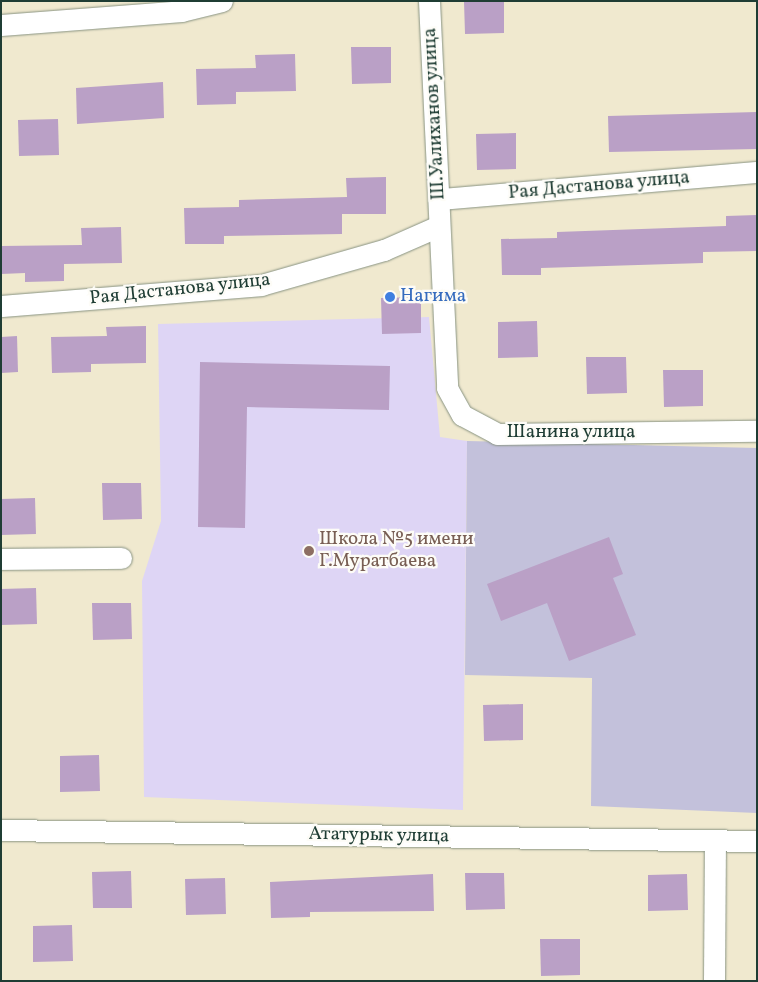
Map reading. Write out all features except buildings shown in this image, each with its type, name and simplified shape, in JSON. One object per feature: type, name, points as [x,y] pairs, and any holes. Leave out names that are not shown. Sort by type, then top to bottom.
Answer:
[{"type":"street","points":[[1,25],[181,10],[222,1]]},
{"type":"street","name":"Ш.Уалиханов улица","points":[[429,1],[440,199],[439,226]]},
{"type":"street","name":"Рая Дастанова улица","points":[[440,199],[757,172]]},
{"type":"street","name":"Рая Дастанова улица","points":[[1,306],[261,285],[384,250],[439,226]]},
{"type":"street","name":"Шанина улица","points":[[439,226],[447,388],[462,415],[497,434],[757,431]]},
{"type":"street","points":[[1,559],[121,558]]},
{"type":"street","name":"Ататурык улица","points":[[1,830],[757,841]]},
{"type":"street","points":[[714,981],[715,840]]},
{"type":"shaded area","name":"Школа №5 имени Г.Муратбаева","points":[[429,317],[440,437],[467,441],[463,810],[144,797],[142,581],[161,521],[158,324]]},
{"type":"shaded area","points":[[467,441],[757,448],[757,813],[591,806],[592,678],[465,675]]},
{"type":"place","name":"Нагима","points":[[390,297]]},
{"type":"place","name":"Школа №5 имени Г.Муратбаева","points":[[309,551]]}]
